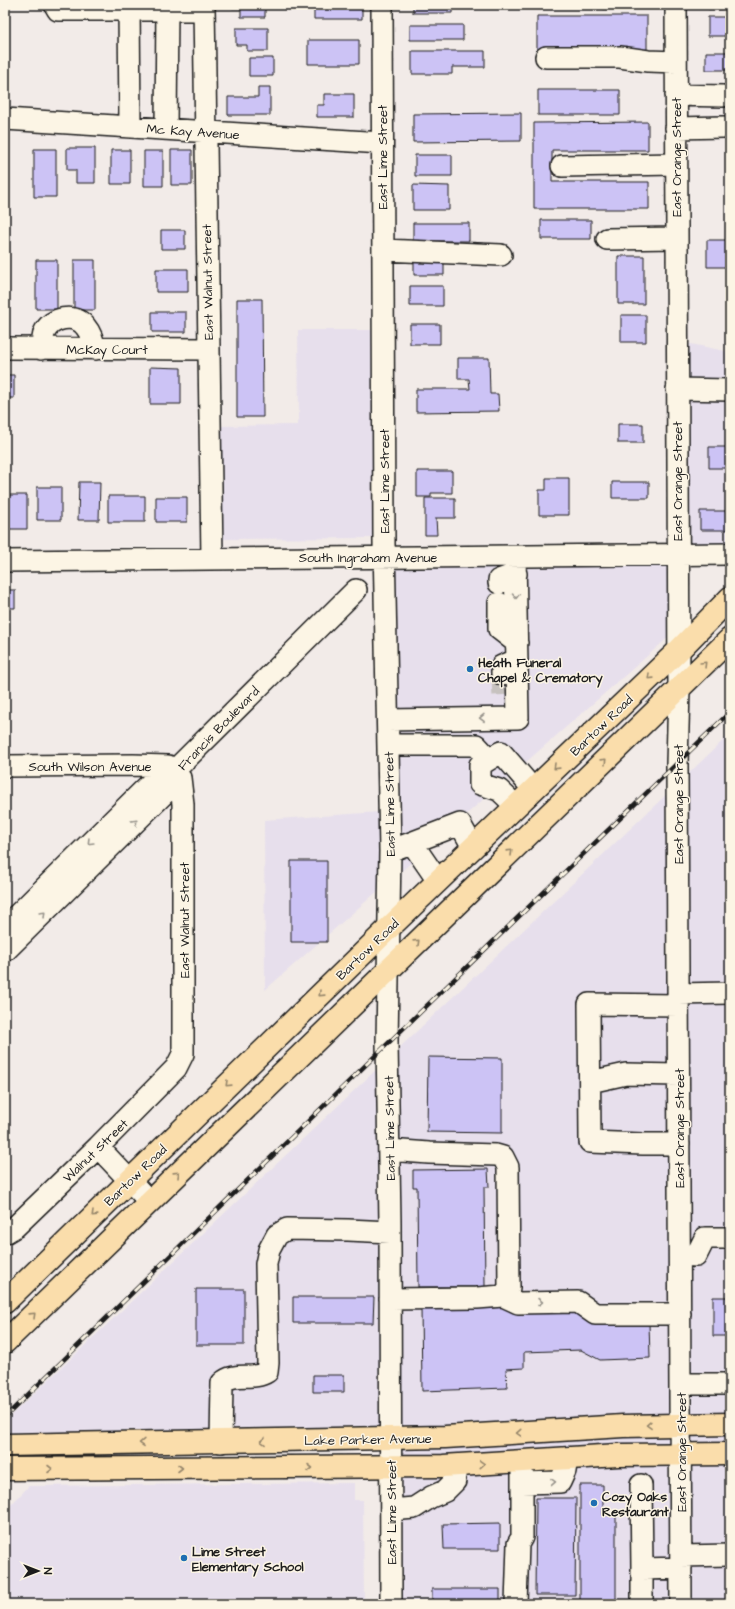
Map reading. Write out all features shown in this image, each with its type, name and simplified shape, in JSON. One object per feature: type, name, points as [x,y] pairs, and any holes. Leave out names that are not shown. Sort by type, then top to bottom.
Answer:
[{"type":"main road","name":"Bartow Road","points":[[5,1302],[730,598]]},
{"type":"main road","points":[[5,1342],[730,639]]},
{"type":"main road","name":"Lake Parker Avenue","points":[[5,1445],[390,1439],[681,1424],[730,1424]]},
{"type":"main road","points":[[7,1471],[455,1466],[522,1472],[567,1458],[681,1454],[730,1454]]},
{"type":"street","points":[[55,5],[58,10],[90,7],[204,7]]},
{"type":"street","name":"East Lime Street","points":[[382,5],[384,558],[390,851],[387,1051],[390,1232],[391,1604]]},
{"type":"street","name":"East Orange Street","points":[[676,5],[677,555],[679,690],[677,764],[681,1604]]},
{"type":"street","points":[[129,7],[130,127]]},
{"type":"street","points":[[166,129],[167,7]]},
{"type":"street","name":"East Walnut Street","points":[[204,7],[212,558]]},
{"type":"street","points":[[546,57],[620,57],[648,61],[676,62]]},
{"type":"street","points":[[676,94],[724,96]]},
{"type":"street","name":"Mc Kay Avenue","points":[[5,119],[382,143]]},
{"type":"street","points":[[676,128],[724,127]]},
{"type":"street","points":[[562,166],[676,164]]},
{"type":"street","points":[[607,239],[677,238]]},
{"type":"street","points":[[383,250],[501,255]]},
{"type":"street","points":[[41,348],[44,332],[52,323],[62,319],[74,318],[80,321],[90,333],[95,349]]},
{"type":"street","name":"McKay Court","points":[[5,348],[208,349]]},
{"type":"street","points":[[677,389],[730,390]]},
{"type":"street","name":"South Ingraham Avenue","points":[[5,561],[212,558],[384,558],[507,579],[677,555],[730,554]]},
{"type":"street","points":[[388,720],[504,708],[518,718],[517,651],[507,579]]},
{"type":"street","points":[[507,579],[499,629],[517,651]]},
{"type":"street","name":"Francis Boulevard","points":[[5,951],[14,925],[174,771],[356,590]]},
{"type":"street","points":[[502,674],[502,666],[517,651]]},
{"type":"street","points":[[389,745],[476,745],[489,759]]},
{"type":"street","points":[[516,806],[499,790],[480,784],[480,765],[501,752],[533,789]]},
{"type":"street","name":"South Wilson Avenue","points":[[5,766],[174,771]]},
{"type":"street","name":"East Walnut Street","points":[[174,771],[183,804],[184,1030],[183,1054],[179,1062]]},
{"type":"street","points":[[499,790],[518,773]]},
{"type":"street","points":[[390,851],[460,824],[473,847]]},
{"type":"street","points":[[412,843],[438,881]]},
{"type":"street","points":[[679,1144],[590,1142],[589,1004],[678,999],[730,993]]},
{"type":"street","name":"Walnut Street","points":[[5,1233],[15,1227],[98,1147],[176,1068],[179,1062]]},
{"type":"street","points":[[590,1082],[626,1074],[678,1075]]},
{"type":"street","points":[[98,1147],[149,1201]]},
{"type":"street","points":[[389,1150],[496,1155],[503,1157],[508,1167],[509,1288],[503,1296]]},
{"type":"street","points":[[221,1442],[222,1383],[227,1378],[260,1376],[267,1372],[266,1264],[269,1250],[277,1235],[287,1229],[390,1232]]},
{"type":"street","points":[[680,1255],[696,1256],[705,1238],[730,1238]]},
{"type":"street","points":[[390,1299],[487,1298],[503,1296],[518,1303],[578,1302],[595,1314],[680,1314]]},
{"type":"street","points":[[681,1384],[730,1384]]},
{"type":"street","points":[[7,1471],[32,1445]]},
{"type":"street","points":[[391,1510],[414,1508],[431,1497],[445,1492],[455,1481],[455,1466]]},
{"type":"street","points":[[516,1604],[518,1544],[522,1537],[522,1472]]},
{"type":"street","points":[[641,1485],[642,1604]]},
{"type":"street","points":[[642,1569],[730,1555]]},
{"type":"shaded area","points":[[298,330],[374,330],[374,538],[223,539],[219,496],[218,426],[297,425],[299,419]]},
{"type":"shaded area","points":[[686,343],[730,352],[730,546],[686,547]]},
{"type":"shaded area","points":[[669,563],[670,636],[397,875],[393,565]]},
{"type":"shaded area","points":[[730,734],[730,986],[686,986],[686,776]]},
{"type":"shaded area","points":[[669,792],[672,1417],[399,1431],[396,1051]]},
{"type":"shaded area","points":[[379,812],[380,889],[265,990],[264,820]]},
{"type":"shaded area","points":[[687,1001],[730,1001],[730,1417],[689,1417]]},
{"type":"shaded area","points":[[379,1067],[382,1431],[5,1437],[5,1421]]},
{"type":"shaded area","points":[[672,1432],[672,1447],[399,1460],[399,1446]]},
{"type":"shaded area","points":[[689,1432],[730,1432],[730,1446],[689,1447]]},
{"type":"shaded area","points":[[730,1461],[730,1604],[690,1604],[689,1462]]},
{"type":"shaded area","points":[[672,1462],[673,1604],[400,1604],[399,1475]]},
{"type":"shaded area","name":"Lime Street Elementary School","points":[[354,1483],[354,1500],[363,1500],[364,1604],[5,1604],[5,1511],[29,1486]]},
{"type":"building","points":[[232,5],[265,5],[265,17],[241,17],[241,8],[232,8]]},
{"type":"building","points":[[325,5],[362,6],[362,19],[314,19],[314,7],[325,7]]},
{"type":"building","points":[[413,5],[452,5],[452,13],[413,13]]},
{"type":"building","points":[[603,5],[645,5],[645,9],[603,9]]},
{"type":"building","points":[[708,5],[730,5],[730,9],[708,9]]},
{"type":"building","points":[[537,16],[647,16],[647,50],[537,50]]},
{"type":"building","points":[[708,17],[730,17],[730,36],[708,36]]},
{"type":"building","points":[[410,25],[463,25],[463,40],[410,40]]},
{"type":"building","points":[[236,28],[268,28],[268,51],[247,51],[247,45],[236,45]]},
{"type":"building","points":[[308,40],[359,40],[359,64],[308,64]]},
{"type":"building","points":[[412,51],[485,51],[485,67],[452,67],[452,74],[412,74]]},
{"type":"building","points":[[706,52],[730,52],[730,70],[706,70]]},
{"type":"building","points":[[249,58],[273,58],[273,76],[249,76]]},
{"type":"building","points":[[258,87],[270,87],[270,115],[228,115],[228,97],[258,97]]},
{"type":"building","points":[[538,90],[620,90],[620,115],[538,115]]},
{"type":"building","points":[[324,94],[354,94],[354,117],[317,117],[317,105],[324,105]]},
{"type":"building","points":[[521,113],[521,141],[413,142],[413,114]]},
{"type":"building","points":[[648,122],[648,150],[552,150],[552,182],[649,182],[649,209],[534,209],[534,123]]},
{"type":"building","points":[[67,148],[95,148],[95,183],[76,183],[76,170],[67,170]]},
{"type":"building","points":[[34,149],[56,149],[56,197],[34,197]]},
{"type":"building","points":[[111,150],[130,150],[130,184],[111,184]]},
{"type":"building","points":[[171,150],[192,150],[192,185],[171,185]]},
{"type":"building","points":[[144,151],[163,151],[163,186],[144,186]]},
{"type":"building","points":[[415,155],[452,155],[452,176],[415,176]]},
{"type":"building","points":[[413,185],[449,186],[449,210],[413,210]]},
{"type":"building","points":[[541,220],[591,220],[591,239],[541,239]]},
{"type":"building","points":[[413,223],[469,223],[469,241],[413,241]]},
{"type":"building","points":[[161,230],[185,230],[185,249],[161,249]]},
{"type":"building","points":[[707,240],[730,240],[730,267],[707,267]]},
{"type":"building","points":[[414,256],[444,256],[444,275],[414,275]]},
{"type":"building","points":[[618,256],[644,256],[644,304],[618,304]]},
{"type":"building","points":[[36,260],[57,260],[57,309],[36,309]]},
{"type":"building","points":[[74,260],[95,260],[95,310],[74,310]]},
{"type":"building","points":[[156,269],[188,269],[188,292],[156,292]]},
{"type":"building","points":[[410,286],[443,286],[443,306],[410,306]]},
{"type":"building","points":[[237,299],[262,299],[263,417],[237,417]]},
{"type":"building","points":[[152,312],[186,312],[186,332],[152,332]]},
{"type":"building","points":[[621,315],[646,315],[646,342],[621,342]]},
{"type":"building","points":[[410,324],[440,324],[440,344],[410,344]]},
{"type":"building","points":[[458,358],[489,358],[490,394],[498,394],[499,411],[416,412],[416,389],[470,389],[469,379],[458,379]]},
{"type":"building","points":[[150,367],[181,368],[181,404],[150,404]]},
{"type":"building","points":[[5,375],[14,375],[14,398],[5,398]]},
{"type":"building","points":[[618,424],[643,424],[643,443],[618,443]]},
{"type":"building","points":[[709,447],[730,447],[730,468],[709,468]]},
{"type":"building","points":[[417,471],[452,471],[452,493],[431,493],[431,497],[417,497]]},
{"type":"building","points":[[546,478],[569,478],[569,515],[539,515],[539,490],[546,490]]},
{"type":"building","points":[[79,482],[100,482],[99,520],[78,520]]},
{"type":"building","points":[[612,482],[649,482],[649,498],[612,498]]},
{"type":"building","points":[[37,487],[61,487],[61,520],[37,520]]},
{"type":"building","points":[[6,495],[27,495],[27,529],[6,529]]},
{"type":"building","points":[[108,496],[145,496],[145,522],[108,522]]},
{"type":"building","points":[[156,497],[187,497],[187,522],[156,522]]},
{"type":"building","points":[[425,498],[455,498],[455,518],[436,518],[437,535],[425,535]]},
{"type":"building","points":[[700,511],[730,511],[730,530],[700,530]]},
{"type":"building","points":[[5,590],[15,590],[15,608],[5,608]]},
{"type":"building","points":[[291,861],[327,861],[327,942],[291,942]]},
{"type":"building","points":[[428,1057],[502,1058],[502,1133],[427,1132]]},
{"type":"building","points":[[488,1169],[489,1187],[484,1187],[485,1287],[418,1287],[417,1187],[413,1187],[413,1170]]},
{"type":"building","points":[[196,1289],[244,1289],[244,1345],[196,1345]]},
{"type":"building","points":[[293,1297],[374,1297],[373,1323],[293,1323]]},
{"type":"building","points":[[713,1297],[730,1297],[730,1336],[713,1336]]},
{"type":"building","points":[[578,1305],[578,1315],[599,1315],[599,1325],[649,1323],[650,1358],[600,1360],[581,1350],[524,1352],[524,1368],[506,1369],[507,1388],[422,1391],[421,1307]]},
{"type":"building","points":[[313,1375],[344,1375],[344,1392],[313,1392]]},
{"type":"building","points":[[580,1485],[603,1485],[603,1515],[616,1515],[616,1604],[580,1604]]},
{"type":"building","points":[[536,1498],[576,1498],[575,1595],[535,1595]]},
{"type":"building","points":[[500,1523],[500,1549],[444,1549],[443,1524]]},
{"type":"building","points":[[432,1589],[500,1589],[500,1604],[432,1604]]},
{"type":"tunnel","points":[[502,674],[503,699]]},
{"type":"railway","points":[[5,1417],[730,712]]},
{"type":"place","name":"Heath Funeral Chapel & Crematory","points":[[470,669]]},
{"type":"place","name":"Cozy Oaks Restaurant","points":[[594,1503]]},
{"type":"place","name":"Lime Street Elementary School","points":[[184,1558]]}]
